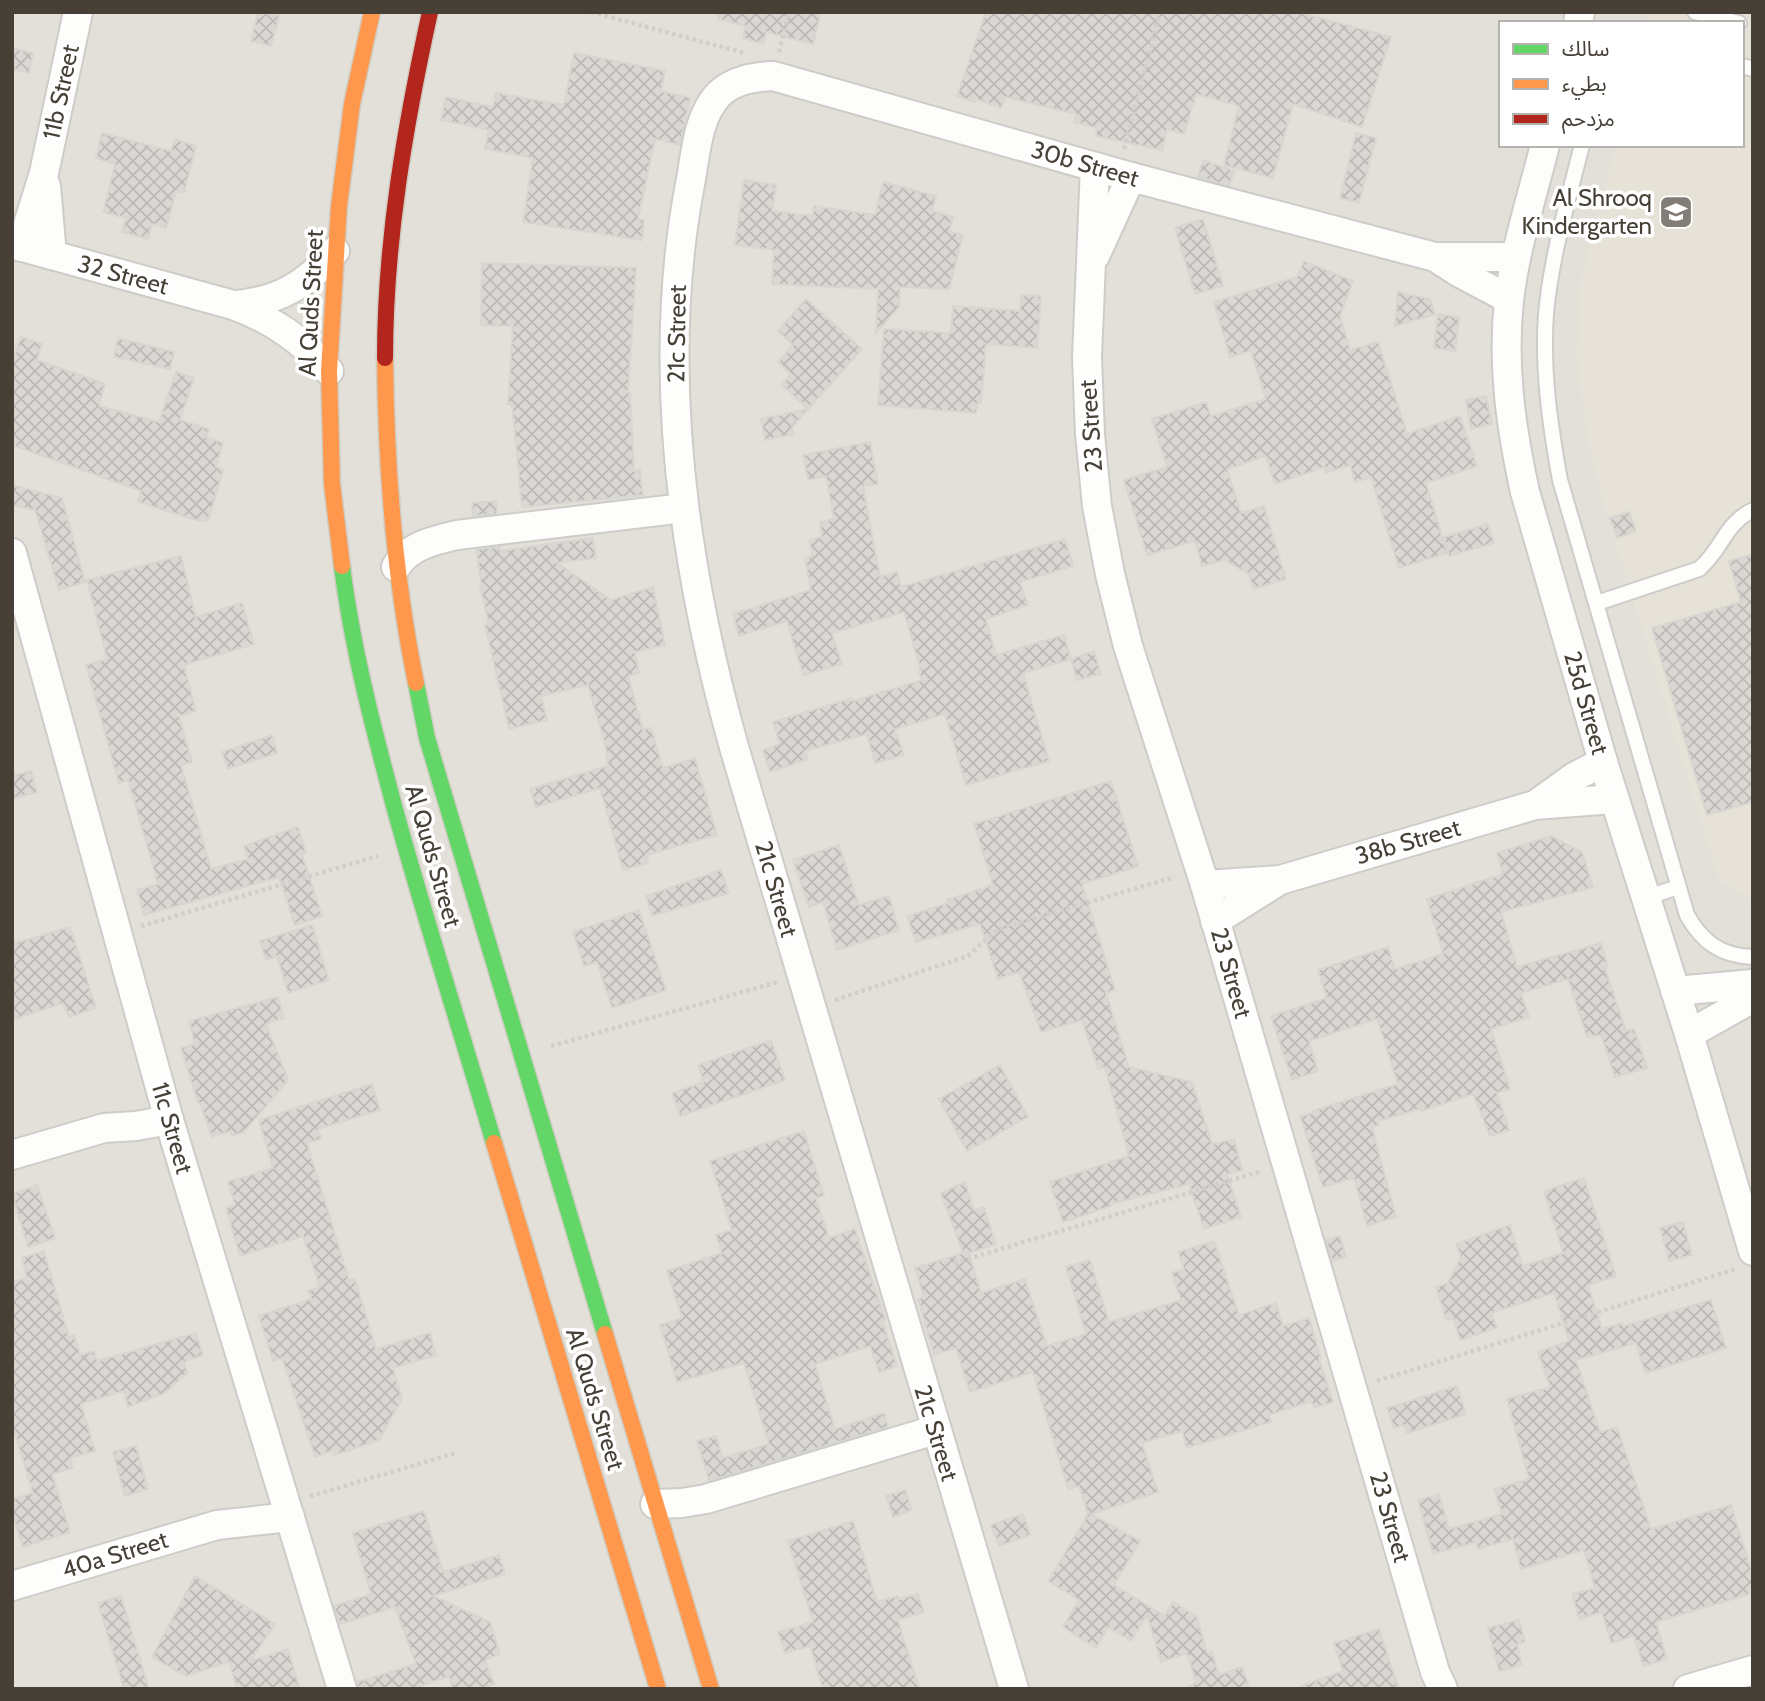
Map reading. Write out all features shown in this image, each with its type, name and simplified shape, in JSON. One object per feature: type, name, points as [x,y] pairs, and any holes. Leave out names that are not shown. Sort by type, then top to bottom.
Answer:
[{"type":"main road","name":"Al Quds Street","points":[[372,12],[352,104],[335,251],[330,371],[332,484],[358,660],[406,848],[658,1689]]},
{"type":"main road","name":"Al Quds Street","points":[[430,12],[408,114],[393,218],[387,318],[387,438],[396,567],[415,685],[427,738],[711,1689]]},
{"type":"main road","points":[[332,484],[348,528],[363,596]]},
{"type":"main road","points":[[412,747],[424,743],[427,738]]},
{"type":"street","name":"11b Street","points":[[17,246],[44,173],[78,12]]},
{"type":"street","name":"30b Street","points":[[736,82],[773,76],[1115,172],[1435,257],[1516,257]]},
{"type":"street","name":"21c Street","points":[[736,82],[719,94],[707,109],[688,194],[681,246],[674,355],[677,439],[697,599],[715,678],[801,975],[1014,1689]]},
{"type":"street","name":"25d Street","points":[[1544,147],[1516,257],[1509,299],[1507,376],[1517,456],[1614,799],[1689,1034],[1746,1259]]},
{"type":"street","name":"23 Street","points":[[1091,265],[1115,172]]},
{"type":"street","name":"23 Street","points":[[1115,172],[1091,265],[1087,358],[1090,434],[1100,520],[1110,574],[1128,646],[1202,877],[1438,1683]]},
{"type":"street","name":"11b Street","points":[[44,173],[52,255]]},
{"type":"street","name":"32 Street","points":[[17,246],[261,315],[287,330],[310,349],[330,371]]},
{"type":"street","name":"32 Street","points":[[233,305],[257,303],[280,296],[320,269],[335,251]]},
{"type":"street","name":"30b Street","points":[[1435,257],[1509,299]]},
{"type":"street","points":[[396,567],[401,558],[427,543],[457,535],[684,508]]},
{"type":"street","name":"11c Street","points":[[14,558],[167,1110],[342,1689]]},
{"type":"street","name":"38b Street","points":[[1535,805],[1574,777],[1603,762]]},
{"type":"street","name":"38b Street","points":[[1215,921],[1280,880],[1535,805],[1614,799]]},
{"type":"street","name":"38b Street","points":[[1202,877],[1280,880]]},
{"type":"street","points":[[1675,991],[1753,984]]},
{"type":"street","points":[[1689,1034],[1753,998]]},
{"type":"street","points":[[12,1154],[104,1128],[136,1126],[167,1110]]},
{"type":"street","points":[[655,1504],[705,1499],[935,1430]]},
{"type":"street","name":"40a Street","points":[[12,1586],[286,1503]]},
{"type":"street","points":[[1688,1689],[1753,1670]]},
{"type":"lane","points":[[1695,12],[1732,21]]},
{"type":"lane","points":[[1582,147],[1554,259],[1546,314],[1545,370],[1550,426],[1560,480],[1687,915],[1696,931],[1709,943],[1729,954],[1753,957]]},
{"type":"lane","points":[[1597,603],[1699,569],[1708,562],[1730,526],[1753,510]]},
{"type":"lane","points":[[1644,898],[1678,887]]},
{"type":"path","points":[[590,12],[750,54]]},
{"type":"path","points":[[773,76],[789,12]]},
{"type":"path","points":[[1115,172],[1160,12]]},
{"type":"path","points":[[119,933],[406,848]]},
{"type":"path","points":[[811,1008],[957,961],[968,956],[991,934],[1004,927],[1202,877]]},
{"type":"path","points":[[523,1053],[801,975]]},
{"type":"path","points":[[954,1264],[1287,1164]]},
{"type":"path","points":[[1352,1389],[1746,1259]]},
{"type":"path","points":[[286,1503],[456,1453]]},
{"type":"shaded area","points":[[12,12],[1753,12],[1753,1689],[12,1689]]},
{"type":"shaded area","name":"Al Shrooq Kindergarten","points":[[1650,12],[1753,12],[1753,900],[1719,880],[1606,510],[1587,436],[1577,357],[1581,279],[1615,147],[1744,147],[1744,21],[1648,21]]},
{"type":"building","points":[[258,12],[279,16],[271,46],[251,41]]},
{"type":"building","points":[[719,12],[821,12],[813,44],[766,32],[763,44],[743,38],[746,26],[718,19]]},
{"type":"building","points":[[986,12],[1298,12],[1391,37],[1362,127],[1293,104],[1273,178],[1224,165],[1239,106],[1196,94],[1184,134],[1167,129],[1162,150],[1096,136],[1097,128],[1074,122],[1076,114],[1005,97],[1001,108],[976,99],[975,102],[957,96]]},
{"type":"building","points":[[12,48],[33,53],[29,73],[12,69]]},
{"type":"building","points":[[574,53],[665,71],[661,91],[690,98],[680,145],[655,139],[638,219],[644,220],[642,240],[523,222],[533,158],[485,149],[489,130],[441,120],[446,97],[493,107],[496,93],[564,105]]},
{"type":"building","points":[[102,133],[171,151],[175,139],[196,146],[184,193],[176,191],[166,228],[152,224],[148,239],[122,232],[126,218],[103,212],[115,164],[96,158]]},
{"type":"building","points":[[1356,133],[1376,138],[1359,203],[1340,198]]},
{"type":"building","points":[[1203,160],[1234,171],[1229,186],[1198,177]]},
{"type":"building","points":[[744,180],[776,185],[772,211],[813,216],[814,206],[875,215],[883,182],[936,196],[932,211],[953,217],[949,231],[963,235],[949,289],[900,287],[899,307],[876,333],[878,289],[772,284],[774,250],[735,245]]},
{"type":"building","points":[[1203,219],[1223,286],[1195,294],[1175,228]]},
{"type":"building","points":[[1304,261],[1353,281],[1340,316],[1350,350],[1378,342],[1407,434],[1460,416],[1477,466],[1426,483],[1447,553],[1399,568],[1371,477],[1355,482],[1350,465],[1326,473],[1325,467],[1275,484],[1266,456],[1227,469],[1241,513],[1264,506],[1286,579],[1253,589],[1249,574],[1224,560],[1202,566],[1195,541],[1147,555],[1124,480],[1167,467],[1152,419],[1206,402],[1211,416],[1266,399],[1251,351],[1230,357],[1214,302],[1297,277]]},
{"type":"building","points":[[482,263],[636,268],[628,393],[634,471],[640,470],[643,495],[522,507],[512,405],[508,404],[513,326],[481,325]]},
{"type":"building","points":[[1398,292],[1430,299],[1435,314],[1395,326]]},
{"type":"building","points":[[1021,295],[1041,296],[1037,348],[986,344],[981,403],[978,402],[976,413],[878,405],[884,329],[951,333],[953,306],[1020,311]]},
{"type":"building","points":[[806,299],[862,349],[808,409],[782,385],[791,374],[778,362],[793,345],[778,331]]},
{"type":"building","points":[[1438,314],[1459,317],[1455,351],[1434,348]]},
{"type":"building","points":[[21,337],[42,344],[37,360],[105,384],[99,406],[159,422],[176,372],[194,378],[180,420],[209,429],[206,437],[223,443],[216,467],[223,470],[208,521],[138,502],[141,491],[12,445],[12,363]]},
{"type":"building","points":[[118,338],[174,352],[170,369],[114,357]]},
{"type":"building","points":[[1486,396],[1492,424],[1471,429],[1466,400]]},
{"type":"building","points":[[808,409],[792,427],[794,434],[765,440],[761,419]]},
{"type":"building","points":[[870,442],[878,484],[863,486],[880,577],[897,572],[901,587],[1065,539],[1073,566],[1020,582],[1028,605],[986,619],[996,655],[1064,635],[1071,659],[1023,673],[1049,761],[966,785],[945,714],[895,729],[904,755],[875,763],[867,734],[805,751],[808,759],[770,772],[763,750],[780,744],[773,722],[922,680],[904,612],[832,633],[842,664],[803,675],[787,621],[739,636],[733,614],[811,590],[805,558],[813,556],[809,540],[822,537],[820,522],[834,519],[826,476],[808,480],[803,455]]},
{"type":"building","points":[[12,485],[62,498],[85,582],[59,590],[35,510],[12,505]]},
{"type":"building","points":[[496,501],[497,514],[473,516],[472,503]]},
{"type":"building","points":[[1629,512],[1636,531],[1617,538],[1610,518]]},
{"type":"building","points":[[1488,524],[1494,543],[1449,556],[1444,537]]},
{"type":"building","points":[[593,538],[596,558],[557,563],[611,600],[653,587],[665,645],[635,652],[639,673],[628,676],[643,730],[651,728],[663,768],[695,758],[717,835],[646,855],[648,863],[623,870],[600,788],[536,807],[530,789],[608,766],[606,748],[588,685],[541,696],[547,720],[509,729],[485,625],[489,624],[480,587],[476,549],[500,547],[500,551]]},
{"type":"building","points":[[1753,554],[1753,802],[1707,815],[1652,628],[1741,602],[1729,561]]},
{"type":"building","points":[[181,556],[196,617],[242,603],[254,644],[184,665],[196,711],[179,716],[192,762],[181,765],[211,869],[248,859],[244,846],[298,827],[306,853],[302,854],[322,916],[295,925],[279,877],[144,915],[137,890],[158,884],[128,780],[119,783],[86,665],[107,659],[87,580]]},
{"type":"building","points":[[1094,651],[1101,674],[1077,680],[1071,659]]},
{"type":"building","points":[[272,735],[277,753],[228,769],[222,752]]},
{"type":"building","points":[[31,771],[37,792],[12,799],[12,776]]},
{"type":"building","points":[[1111,781],[1138,866],[1082,884],[1115,990],[1106,993],[1129,1067],[1192,1082],[1212,1144],[1234,1139],[1242,1170],[1227,1174],[1241,1217],[1204,1229],[1189,1184],[1110,1204],[1111,1206],[1063,1222],[1050,1182],[1129,1156],[1105,1067],[1098,1069],[1082,1020],[1041,1032],[1019,972],[998,979],[980,924],[916,942],[907,916],[993,885],[974,824]]},
{"type":"building","points":[[1551,836],[1582,852],[1593,887],[1501,912],[1517,967],[1601,943],[1608,967],[1605,968],[1626,1031],[1634,1029],[1647,1068],[1615,1077],[1601,1035],[1587,1037],[1568,979],[1521,993],[1529,1017],[1491,1029],[1510,1089],[1497,1093],[1509,1130],[1490,1136],[1473,1094],[1421,1111],[1420,1109],[1378,1121],[1379,1125],[1372,1127],[1396,1217],[1367,1226],[1354,1178],[1323,1187],[1300,1116],[1398,1084],[1377,1019],[1309,1041],[1318,1071],[1292,1080],[1271,1016],[1327,998],[1318,970],[1388,947],[1395,969],[1443,954],[1427,899],[1503,874],[1497,853]]},
{"type":"building","points":[[839,845],[859,905],[889,896],[899,930],[837,950],[823,902],[809,907],[793,860]]},
{"type":"building","points":[[721,870],[729,893],[652,916],[646,896]]},
{"type":"building","points":[[639,910],[666,990],[612,1008],[597,962],[584,966],[573,932]]},
{"type":"building","points":[[312,925],[329,980],[288,993],[277,956],[266,960],[260,941]]},
{"type":"building","points":[[70,927],[96,1008],[69,1017],[63,1003],[12,1020],[12,944]]},
{"type":"building","points":[[278,997],[284,1018],[266,1024],[288,1080],[244,1132],[232,1136],[231,1131],[212,1137],[181,1048],[195,1044],[189,1021]]},
{"type":"building","points":[[771,1040],[785,1080],[680,1116],[672,1093],[704,1082],[698,1065]]},
{"type":"building","points":[[1000,1065],[1028,1117],[967,1151],[939,1099]]},
{"type":"building","points":[[372,1084],[380,1110],[318,1129],[321,1139],[307,1143],[349,1280],[355,1279],[376,1349],[430,1333],[436,1355],[393,1368],[402,1399],[379,1440],[335,1455],[333,1450],[315,1457],[282,1358],[273,1361],[259,1316],[311,1299],[308,1291],[320,1287],[303,1236],[240,1256],[226,1208],[235,1205],[228,1182],[273,1168],[259,1120]]},
{"type":"building","points":[[804,1131],[824,1196],[816,1198],[829,1238],[855,1229],[885,1319],[882,1320],[897,1366],[879,1372],[870,1346],[815,1364],[835,1429],[884,1413],[888,1427],[709,1481],[697,1441],[716,1436],[723,1458],[769,1444],[744,1363],[677,1382],[660,1325],[682,1318],[667,1271],[722,1253],[716,1235],[732,1230],[710,1161]]},
{"type":"building","points":[[1584,1178],[1616,1276],[1588,1285],[1602,1329],[1623,1323],[1624,1326],[1711,1300],[1726,1348],[1645,1373],[1636,1343],[1576,1360],[1600,1432],[1617,1427],[1651,1529],[1731,1505],[1753,1576],[1753,1593],[1656,1622],[1667,1659],[1643,1666],[1634,1636],[1611,1643],[1602,1612],[1579,1619],[1572,1594],[1595,1588],[1584,1550],[1521,1569],[1513,1539],[1478,1549],[1476,1542],[1433,1554],[1418,1500],[1439,1494],[1449,1529],[1502,1514],[1494,1489],[1529,1479],[1507,1399],[1550,1387],[1538,1352],[1569,1341],[1554,1293],[1491,1313],[1497,1328],[1460,1340],[1453,1318],[1446,1320],[1436,1287],[1448,1283],[1461,1257],[1456,1244],[1510,1225],[1523,1266],[1563,1253],[1544,1191]]},
{"type":"building","points":[[965,1182],[974,1210],[984,1207],[996,1244],[969,1253],[981,1293],[1025,1279],[1047,1346],[1086,1334],[1066,1267],[1090,1260],[1109,1322],[1181,1300],[1172,1273],[1184,1269],[1178,1252],[1214,1241],[1239,1315],[1276,1303],[1283,1326],[1309,1318],[1333,1402],[1314,1408],[1311,1401],[1269,1415],[1271,1422],[1187,1448],[1182,1431],[1142,1443],[1158,1492],[1091,1514],[1140,1541],[1114,1585],[1165,1616],[1173,1602],[1197,1617],[1207,1653],[1212,1652],[1219,1675],[1242,1667],[1250,1689],[1189,1689],[1188,1686],[1196,1683],[1187,1653],[1161,1662],[1147,1615],[1131,1641],[1108,1627],[1096,1648],[1063,1627],[1079,1600],[1048,1581],[1088,1514],[1079,1486],[1068,1489],[1033,1372],[970,1392],[956,1348],[934,1355],[918,1299],[924,1297],[915,1268],[963,1253],[941,1193]]},
{"type":"building","points":[[37,1185],[55,1238],[28,1247],[12,1194]]},
{"type":"building","points":[[1683,1222],[1692,1255],[1669,1261],[1660,1228]]},
{"type":"building","points":[[1340,1236],[1346,1257],[1332,1261],[1326,1240]]},
{"type":"building","points":[[44,1251],[69,1337],[74,1335],[80,1355],[94,1351],[97,1361],[196,1333],[203,1355],[184,1362],[187,1373],[165,1393],[128,1407],[124,1391],[81,1404],[95,1451],[70,1458],[73,1468],[52,1474],[70,1532],[23,1547],[12,1512],[12,1499],[33,1493],[12,1424],[12,1282],[27,1278],[22,1258]]},
{"type":"building","points":[[1457,1386],[1466,1414],[1407,1433],[1404,1425],[1394,1428],[1387,1408]]},
{"type":"building","points":[[136,1446],[148,1489],[125,1496],[113,1452]]},
{"type":"building","points":[[905,1490],[912,1510],[893,1517],[886,1496]]},
{"type":"building","points":[[424,1511],[443,1572],[499,1555],[505,1574],[433,1596],[490,1622],[500,1654],[485,1660],[494,1684],[481,1689],[453,1689],[449,1676],[412,1689],[358,1689],[357,1682],[416,1664],[395,1607],[340,1624],[334,1606],[371,1594],[353,1533]]},
{"type":"building","points":[[1023,1514],[1030,1535],[999,1546],[991,1525]]},
{"type":"building","points":[[853,1521],[877,1602],[918,1594],[924,1612],[898,1620],[919,1689],[823,1689],[810,1646],[785,1653],[778,1632],[813,1622],[788,1541]]},
{"type":"building","points":[[195,1576],[275,1624],[250,1661],[288,1649],[299,1686],[289,1689],[237,1689],[229,1662],[186,1676],[152,1657]]},
{"type":"building","points":[[121,1596],[149,1689],[124,1689],[98,1603]]},
{"type":"building","points":[[1519,1620],[1525,1642],[1517,1644],[1522,1665],[1499,1671],[1488,1628]]},
{"type":"building","points":[[1379,1629],[1399,1689],[1302,1689],[1301,1686],[1343,1671],[1334,1643]]},
{"type":"traffic: fast","points":[[342,566],[357,657],[386,776],[494,1143]]},
{"type":"traffic: fast","points":[[416,683],[427,738],[605,1334]]},
{"type":"traffic: slow","points":[[342,566],[332,484],[329,371],[339,206],[352,104],[372,12]]},
{"type":"traffic: slow","points":[[385,358],[393,521],[402,602],[416,683]]},
{"type":"traffic: slow","points":[[494,1143],[658,1689]]},
{"type":"traffic: slow","points":[[605,1334],[711,1689]]},
{"type":"traffic: jam","points":[[385,358],[389,271],[398,184],[430,12]]},
{"type":"place","name":"Al Shrooq Kindergarten","points":[[1676,212]]}]
